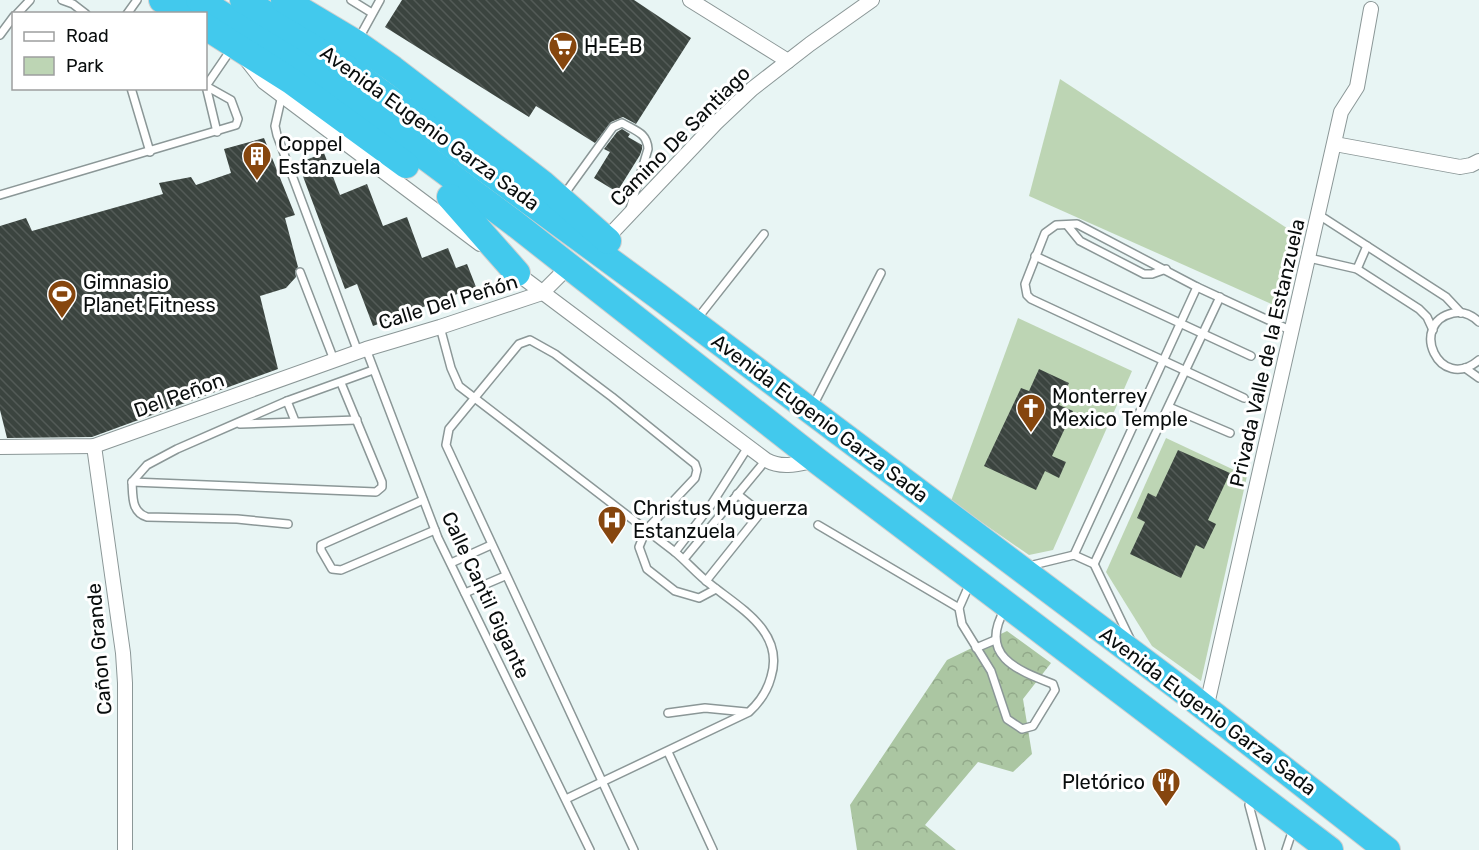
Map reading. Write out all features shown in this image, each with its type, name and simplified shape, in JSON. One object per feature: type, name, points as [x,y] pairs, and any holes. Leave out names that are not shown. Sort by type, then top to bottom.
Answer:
[{"type":"highway","points":[[162,0],[181,12]]},
{"type":"highway","name":"Avenida Eugenio Garza Sada","points":[[199,0],[302,65],[514,223],[816,460],[1007,605],[1244,793],[1330,850]]},
{"type":"highway","name":"Avenida Eugenio Garza Sada","points":[[243,0],[315,44],[658,296],[1206,709],[1387,850]]},
{"type":"highway","points":[[284,0],[356,43],[561,199],[651,280],[658,296]]},
{"type":"highway","points":[[207,28],[291,81],[524,252],[551,284],[616,303]]},
{"type":"highway","points":[[450,197],[517,273]]},
{"type":"street","points":[[690,0],[788,61]]},
{"type":"street","name":"Camino De Santiago","points":[[606,239],[716,123],[752,89],[872,0]]},
{"type":"street","name":"Privada Valle de la Estanzuela","points":[[1206,709],[1341,112],[1357,87],[1371,9]]},
{"type":"street","points":[[237,47],[255,74],[517,273],[551,284],[766,460],[772,464],[789,466],[816,460]]},
{"type":"street","points":[[1335,144],[1460,167],[1479,161]]},
{"type":"street","name":"Calle Del Peñón","points":[[362,350],[440,327],[551,284]]},
{"type":"street","name":"Del Peñon","points":[[0,447],[94,446],[362,350]]},
{"type":"street","name":"Cañon Grande","points":[[94,446],[123,653],[125,850]]},
{"type":"street","points":[[1244,793],[1311,850]]},
{"type":"lane","points":[[18,12],[30,0]]},
{"type":"lane","points":[[62,0],[73,4],[83,12]]},
{"type":"lane","points":[[351,0],[372,13]]},
{"type":"lane","points":[[356,43],[380,0]]},
{"type":"lane","points":[[0,35],[12,19]]},
{"type":"lane","points":[[207,85],[237,47]]},
{"type":"lane","points":[[0,195],[234,127],[238,119],[231,100],[207,87]]},
{"type":"lane","points":[[132,90],[150,152]]},
{"type":"lane","points":[[207,90],[217,132]]},
{"type":"lane","name":"Calle Cantil Gigante","points":[[282,95],[275,126],[277,135],[362,350],[373,370],[435,531],[590,850]]},
{"type":"lane","points":[[561,199],[613,127],[622,123],[644,135],[648,140],[648,149],[628,214]]},
{"type":"lane","points":[[1319,215],[1446,297],[1461,313]]},
{"type":"lane","points":[[1244,398],[1031,299],[1027,295],[1025,284],[1045,233],[1056,225],[1077,224],[1292,332]]},
{"type":"lane","points":[[1066,225],[1080,242],[1144,274],[1166,269]]},
{"type":"lane","points":[[693,323],[764,234]]},
{"type":"lane","points":[[1357,269],[1367,246]]},
{"type":"lane","points":[[1035,256],[1251,356]]},
{"type":"lane","points":[[1309,258],[1357,269],[1419,309],[1427,317],[1433,330]]},
{"type":"lane","points":[[300,272],[334,360]]},
{"type":"lane","points":[[811,411],[880,273]]},
{"type":"lane","points":[[1074,555],[1197,286]]},
{"type":"lane","points":[[1094,564],[1220,297]]},
{"type":"lane","points":[[1479,322],[1470,315],[1461,313],[1444,317],[1433,330],[1430,338],[1431,347],[1440,362],[1447,367],[1465,368],[1479,378]]},
{"type":"lane","points":[[440,327],[451,368],[459,386],[684,559],[706,581],[756,620],[767,635],[774,653],[774,669],[767,691],[758,704],[748,712],[566,799]]},
{"type":"lane","points":[[634,850],[446,445],[449,429],[519,344],[530,340],[555,354],[695,464],[697,470],[695,478],[646,530],[639,548],[647,569],[675,591],[699,598],[716,589]]},
{"type":"lane","points":[[1465,368],[1479,360]]},
{"type":"lane","points":[[288,524],[237,519],[147,518],[136,510],[133,502],[132,482],[147,465],[177,449],[287,401],[373,370]]},
{"type":"lane","points":[[132,482],[376,492],[382,486],[382,482],[341,383]]},
{"type":"lane","points":[[287,401],[295,421]]},
{"type":"lane","points":[[1169,407],[1230,434]]},
{"type":"lane","points":[[236,424],[357,420]]},
{"type":"lane","points":[[675,552],[711,505],[748,447]]},
{"type":"lane","points":[[684,559],[766,460]]},
{"type":"lane","points":[[706,581],[758,516],[756,509],[737,494]]},
{"type":"lane","points":[[423,500],[321,544],[321,550],[332,569],[341,570],[435,531]]},
{"type":"lane","points":[[818,525],[958,608]]},
{"type":"lane","points":[[451,563],[491,545]]},
{"type":"lane","points":[[1020,568],[1074,555],[1094,564],[1140,659]]},
{"type":"lane","points":[[465,593],[505,576]]},
{"type":"lane","points":[[972,578],[958,608],[962,624],[991,671],[1007,719],[1022,729],[1033,726],[1054,690],[1053,684],[1015,667],[999,650],[995,640],[995,629],[1007,605]]},
{"type":"lane","points":[[976,648],[995,640]]},
{"type":"lane","points":[[668,713],[705,708],[748,712]]},
{"type":"lane","points":[[668,752],[713,850]]},
{"type":"lane","points":[[1244,793],[1261,850]]},
{"type":"lane","points":[[1286,850],[1291,835]]},
{"type":"green space","points":[[1060,79],[1302,238],[1285,310],[1029,196]]},
{"type":"green space","points":[[1018,318],[1132,371],[1053,550],[1029,555],[951,501]]},
{"type":"green space","points":[[1166,438],[1247,476],[1201,681],[1152,646],[1106,572]]},
{"type":"green space","points":[[1007,631],[1051,663],[1023,699],[1032,754],[1013,772],[978,762],[925,825],[956,850],[857,850],[850,805],[947,660]]},
{"type":"building","name":"H-E-B","points":[[402,0],[634,0],[691,38],[636,124],[623,117],[611,122],[595,143],[536,106],[529,117],[385,27]]},
{"type":"building","points":[[622,129],[630,134],[628,137],[642,145],[642,149],[617,192],[594,178],[610,152],[604,149]]},
{"type":"building","points":[[264,138],[295,215],[285,218],[298,267],[295,271],[296,277],[286,288],[260,296],[278,369],[92,437],[7,438],[0,410],[0,226],[26,218],[32,231],[163,194],[159,183],[191,177],[196,185],[231,173],[224,149]]},
{"type":"building","points":[[324,153],[340,195],[367,184],[383,226],[407,217],[422,258],[448,248],[456,268],[467,264],[476,287],[373,326],[357,284],[345,289],[298,163]]},
{"type":"building","name":"Monterrey Mexico Temple","points":[[1039,369],[1069,383],[1059,405],[1073,411],[1052,456],[1066,462],[1059,478],[1045,471],[1036,490],[984,466],[1021,388],[1029,391]]},
{"type":"building","points":[[1178,450],[1230,473],[1208,520],[1216,524],[1204,549],[1196,545],[1181,578],[1130,554],[1145,522],[1137,518],[1148,493],[1156,497]]},
{"type":"place","name":"H-E-B","points":[[563,72]]},
{"type":"place","name":"Coppel Estanzuela","points":[[257,182]]},
{"type":"place","name":"Gimnasio Planet Fitness","points":[[62,320]]},
{"type":"place","name":"Monterrey Mexico Temple","points":[[1031,434]]},
{"type":"place","name":"Christus Muguerza Estanzuela","points":[[612,546]]},
{"type":"place","name":"Pletórico","points":[[1166,808]]}]
